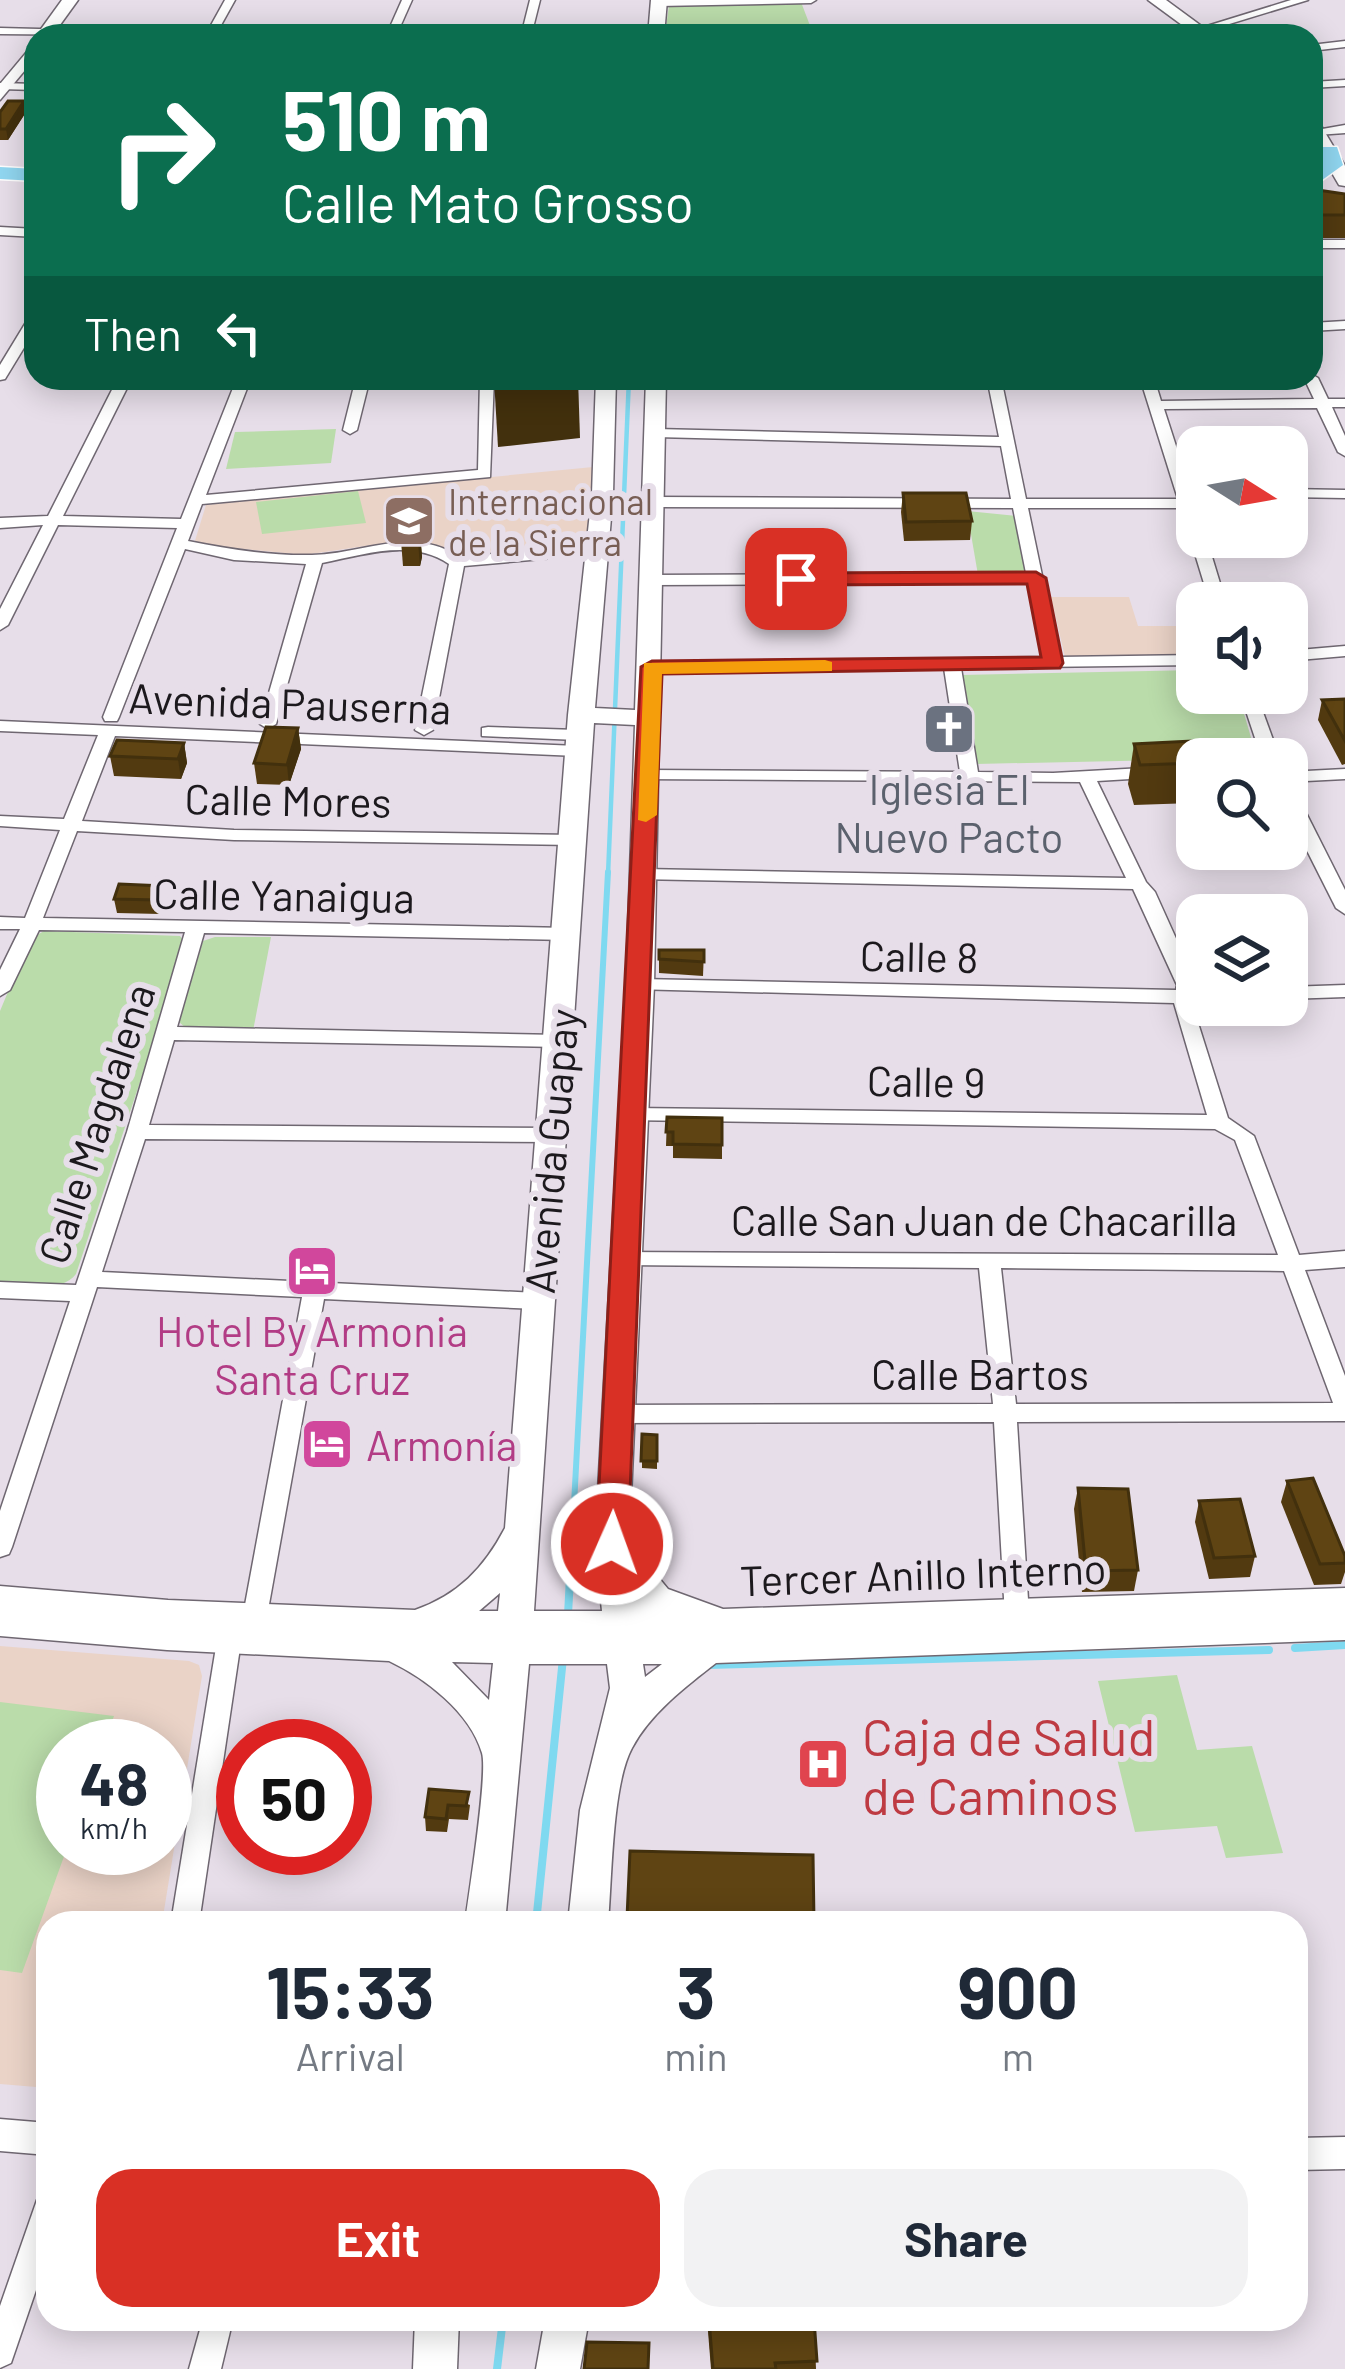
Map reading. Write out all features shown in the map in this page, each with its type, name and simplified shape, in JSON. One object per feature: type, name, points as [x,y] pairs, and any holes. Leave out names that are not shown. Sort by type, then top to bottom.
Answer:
[{"type":"main road","points":[[1156,0],[1190,24]]},
{"type":"main road","points":[[2,89],[24,61]]},
{"type":"main road","points":[[1323,150],[1335,181]]},
{"type":"main road","name":"Avenida Guapay","points":[[486,1911],[501,1754],[523,1638],[523,1521],[537,1301],[574,840],[604,726],[598,550],[605,390]]},
{"type":"main road","name":"Avenida Guapay","points":[[604,726],[652,667],[656,390]]},
{"type":"main road","name":"Avenida Guapay","points":[[589,1911],[599,1810],[628,1688],[610,1638],[612,1544],[648,776],[604,726]]},
{"type":"main road","points":[[501,1754],[489,1729],[454,1684],[399,1637],[478,1592],[506,1560],[523,1521]]},
{"type":"main road","points":[[612,1544],[656,1599],[694,1614],[757,1621]]},
{"type":"main road","name":"Tercer Anillo Interno","points":[[610,1638],[757,1621],[1345,1602]]},
{"type":"main road","points":[[1094,1636],[1098,1622],[1106,1619],[1209,1616],[1238,1606]]},
{"type":"main road","points":[[1185,1633],[1258,1616],[1345,1611]]},
{"type":"main road","name":"Tercer Anillo Interno","points":[[8,1612],[242,1631],[610,1638],[712,1646],[1345,1625]]},
{"type":"main road","points":[[788,1644],[854,1627],[1002,1624],[1016,1616]]},
{"type":"main road","name":"Tercer Anillo Interno","points":[[242,1631],[365,1625],[399,1637]]},
{"type":"main road","points":[[618,1741],[658,1688],[712,1646]]},
{"type":"main road","points":[[435,2369],[437,2331]]},
{"type":"main road","points":[[558,2369],[566,2331]]},
{"type":"street","points":[[659,2],[811,0]]},
{"type":"street","points":[[1230,24],[1303,0]]},
{"type":"street","points":[[0,376],[7,352]]},
{"type":"street","points":[[0,625],[119,390]]},
{"type":"street","points":[[0,990],[71,827],[239,390]]},
{"type":"street","points":[[350,430],[360,390]]},
{"type":"street","points":[[197,500],[484,474],[487,390]]},
{"type":"street","points":[[996,390],[1052,663]]},
{"type":"street","points":[[1151,390],[1176,461]]},
{"type":"street","points":[[1316,390],[1345,452]]},
{"type":"street","points":[[1155,405],[1345,403]]},
{"type":"street","points":[[656,434],[1006,442]]},
{"type":"street","points":[[1308,493],[1345,494]]},
{"type":"street","points":[[655,502],[1018,505],[1176,496]]},
{"type":"street","points":[[0,524],[52,520],[188,524]]},
{"type":"street","points":[[182,544],[234,555],[316,560],[412,544],[436,549],[457,562],[598,550]]},
{"type":"street","points":[[268,724],[316,560]]},
{"type":"street","points":[[424,730],[457,562]]},
{"type":"street","points":[[652,580],[1036,578]]},
{"type":"street","points":[[1308,654],[1345,651]]},
{"type":"street","points":[[652,667],[1176,660]]},
{"type":"street","points":[[952,665],[970,778]]},
{"type":"street","name":"Avenida Pauserna","points":[[0,713],[60,722]]},
{"type":"street","name":"Avenida Pauserna","points":[[0,726],[60,722],[344,733],[604,726]]},
{"type":"street","name":"Avenida Pauserna","points":[[110,724],[268,724],[344,733],[604,726]]},
{"type":"street","points":[[648,776],[970,778],[1176,771]]},
{"type":"street","points":[[1308,777],[1345,774]]},
{"type":"street","points":[[1085,776],[1176,960]]},
{"type":"street","name":"Calle Mores","points":[[0,821],[71,827],[574,840]]},
{"type":"street","points":[[1308,828],[1338,878],[1345,908]]},
{"type":"street","points":[[643,875],[1138,884]]},
{"type":"street","name":"Calle Yanaigua","points":[[0,923],[568,934]]},
{"type":"street","name":"Calle Magdalena","points":[[0,1546],[137,1132],[196,928]]},
{"type":"street","name":"Calle 8","points":[[640,985],[1176,997]]},
{"type":"street","points":[[1308,992],[1345,991]]},
{"type":"street","points":[[1189,1026],[1220,1122],[1244,1136],[1345,1409]]},
{"type":"street","points":[[167,1033],[559,1041]]},
{"type":"street","name":"Calle 9","points":[[632,1115],[1220,1122]]},
{"type":"street","points":[[137,1132],[553,1136]]},
{"type":"street","name":"Calle San Juan de Chacarilla","points":[[623,1257],[1292,1263],[1345,1258]]},
{"type":"street","points":[[989,1260],[1005,1411],[1016,1616]]},
{"type":"street","points":[[0,1290],[84,1286],[537,1301]]},
{"type":"street","points":[[187,1911],[314,1291]]},
{"type":"street","name":"Calle Bartos","points":[[615,1414],[1345,1409]]},
{"type":"street","points":[[0,2135],[36,2138]]},
{"type":"street","points":[[1308,2154],[1345,2153]]},
{"type":"street","points":[[0,2352],[36,2246]]},
{"type":"street","points":[[205,2369],[215,2331]]},
{"type":"shaded area","points":[[593,467],[591,544],[474,556],[413,539],[304,555],[194,544],[206,505]]},
{"type":"shaded area","points":[[1051,597],[1129,597],[1138,626],[1176,626],[1176,656],[1065,657]]},
{"type":"shaded area","points":[[0,1646],[199,1665],[202,1676],[192,1738],[192,1719],[36,1719],[36,1875],[170,1875],[164,1911],[36,1911],[36,2087],[0,2084]]},
{"type":"green space","points":[[801,2],[809,24],[667,24],[669,5]]},
{"type":"green space","points":[[336,429],[331,463],[226,469],[235,432]]},
{"type":"green space","points":[[358,491],[366,523],[262,534],[256,502]]},
{"type":"green space","points":[[967,511],[1017,516],[1026,573],[978,575]]},
{"type":"green space","points":[[1176,670],[1176,714],[1244,714],[1251,738],[1176,738],[1176,760],[976,764],[961,675]]},
{"type":"green space","points":[[44,931],[180,936],[186,944],[76,1274],[61,1284],[41,1287],[0,1284],[0,1011],[30,939]]},
{"type":"green space","points":[[271,937],[253,1031],[187,1029],[179,1022],[203,941]]},
{"type":"green space","points":[[1177,1675],[1197,1750],[1252,1746],[1283,1853],[1226,1858],[1217,1826],[1135,1832],[1098,1681]]},
{"type":"green space","points":[[0,1702],[114,1716],[36,1719],[36,1875],[57,1875],[44,1911],[36,1911],[36,1934],[22,1973],[0,1970]]},
{"type":"building","points":[[8,101],[24,101],[6,129],[0,129],[0,112]]},
{"type":"building","points":[[1323,191],[1345,194],[1345,215],[1323,215]]},
{"type":"building","points":[[903,493],[966,493],[972,521],[906,522]]},
{"type":"building","points":[[403,517],[419,520],[417,529],[400,528]]},
{"type":"building","points":[[1345,699],[1345,741],[1322,700]]},
{"type":"building","points":[[266,727],[298,728],[287,765],[254,763]]},
{"type":"building","points":[[117,740],[184,743],[178,759],[110,756]]},
{"type":"building","points":[[1176,742],[1176,764],[1140,765],[1134,744]]},
{"type":"building","points":[[119,884],[163,886],[158,900],[114,899]]},
{"type":"building","points":[[659,950],[704,950],[704,962],[659,959]]},
{"type":"building","points":[[667,1117],[722,1118],[722,1145],[673,1144],[673,1132],[666,1132]]},
{"type":"building","points":[[642,1434],[657,1435],[657,1461],[641,1461]]},
{"type":"building","points":[[1313,1478],[1345,1563],[1320,1564],[1287,1481]]},
{"type":"building","points":[[1078,1488],[1128,1489],[1138,1570],[1086,1571]]},
{"type":"building","points":[[1240,1499],[1255,1556],[1214,1558],[1199,1501]]},
{"type":"building","points":[[429,1789],[469,1792],[466,1806],[448,1805],[446,1819],[425,1817]]},
{"type":"building","points":[[630,1851],[813,1855],[814,1911],[627,1911]]},
{"type":"building","points":[[710,2331],[815,2331],[817,2361],[775,2363],[776,2369],[713,2369]]},
{"type":"building","points":[[587,2342],[649,2343],[648,2369],[584,2369]]},
{"type":"waterway","points":[[608,875],[628,390]]},
{"type":"waterway","points":[[573,1523],[608,872]]},
{"type":"waterway","points":[[568,1615],[573,1520]]},
{"type":"waterway","points":[[1295,1648],[1345,1645]]},
{"type":"waterway","points":[[708,1665],[1269,1650]]},
{"type":"waterway","points":[[537,1911],[563,1658]]},
{"type":"waterway","points":[[497,2369],[502,2331]]},
{"type":"slow traffic","points":[[646,815],[652,667],[825,666]]},
{"type":"place","name":"Internacional de la Sierra","points":[[409,521]]},
{"type":"place","name":"Iglesia El Nuevo Pacto","points":[[949,729]]},
{"type":"place","name":"Hotel By Armonia Santa Cruz","points":[[312,1271]]},
{"type":"place","name":"Armonía","points":[[327,1444]]},
{"type":"place","name":"Caja de Salud de Caminos","points":[[823,1764]]},
{"type":"route","points":[[612,1544],[652,667],[1052,663],[1036,578],[796,579]]}]
